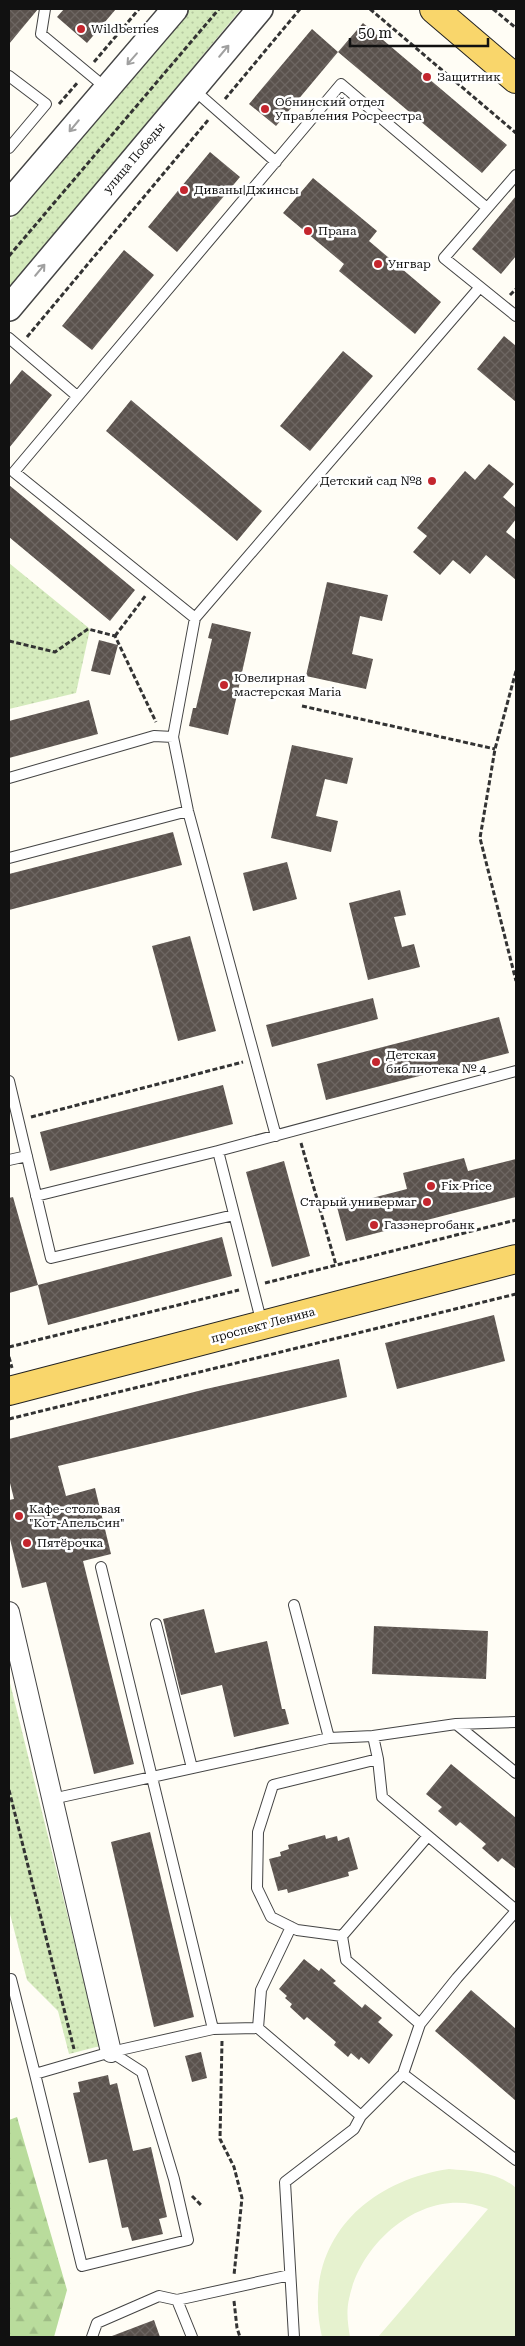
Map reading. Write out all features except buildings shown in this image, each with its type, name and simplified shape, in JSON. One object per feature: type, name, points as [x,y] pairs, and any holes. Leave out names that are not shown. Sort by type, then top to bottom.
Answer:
[{"type":"main road","points":[[434,9],[516,79]]},
{"type":"main road","name":"проспект Ленина","points":[[9,1391],[516,1259]]},
{"type":"street","points":[[9,203],[175,9]]},
{"type":"street","name":"улица Победы","points":[[9,308],[260,9]]},
{"type":"street","points":[[9,1612],[111,2052]]},
{"type":"lane","points":[[45,9],[41,34],[106,88]]},
{"type":"lane","points":[[9,76],[46,104],[9,148]]},
{"type":"lane","points":[[195,618],[154,584],[144,579],[14,472],[341,84],[487,208]]},
{"type":"lane","points":[[192,88],[276,162]]},
{"type":"lane","points":[[516,175],[444,258],[516,316]]},
{"type":"lane","points":[[276,1136],[168,737],[195,618],[480,287]]},
{"type":"lane","points":[[9,338],[77,396]]},
{"type":"lane","points":[[9,778],[154,736],[168,737]]},
{"type":"lane","points":[[9,858],[188,811]]},
{"type":"lane","points":[[36,1196],[276,1136],[516,1071]]},
{"type":"lane","points":[[9,1081],[51,1258],[234,1215]]},
{"type":"lane","points":[[218,1151],[262,1325]]},
{"type":"lane","points":[[9,1160],[27,1156]]},
{"type":"lane","points":[[101,1567],[152,1777],[217,2029]]},
{"type":"lane","points":[[294,1605],[329,1738]]},
{"type":"lane","points":[[156,1624],[192,1768]]},
{"type":"lane","points":[[52,1800],[329,1738],[374,1736],[456,1724],[516,1722]]},
{"type":"lane","points":[[456,1724],[516,1773]]},
{"type":"lane","points":[[294,2337],[284,2182],[354,2129],[361,2116],[403,2074],[420,2024],[457,1978],[495,1941],[516,1911],[382,1797],[374,1736]]},
{"type":"lane","points":[[342,1936],[297,1930],[270,1917],[257,1888],[258,1832],[273,1785],[378,1759]]},
{"type":"lane","points":[[342,1936],[428,1836]]},
{"type":"lane","points":[[258,2028],[261,1990],[291,1927]]},
{"type":"lane","points":[[342,1936],[346,1960],[420,2024]]},
{"type":"lane","points":[[9,1968],[10,1981],[82,2266],[188,2240],[174,2179],[142,2072],[111,2052]]},
{"type":"lane","points":[[35,2074],[111,2052],[217,2029],[258,2028],[361,2116]]},
{"type":"lane","points":[[403,2074],[516,2160]]},
{"type":"lane","points":[[92,2337],[97,2323],[159,2296],[177,2300],[290,2275]]},
{"type":"lane","points":[[177,2300],[192,2337]]},
{"type":"path","points":[[58,106],[139,9]]},
{"type":"path","points":[[9,256],[219,9]]},
{"type":"path","points":[[19,346],[300,9]]},
{"type":"path","points":[[370,9],[516,133]]},
{"type":"path","points":[[493,9],[516,28]]},
{"type":"path","points":[[115,636],[154,584]]},
{"type":"path","points":[[9,641],[55,652],[88,629],[115,636],[168,737]]},
{"type":"path","points":[[516,671],[495,749],[480,838],[516,981]]},
{"type":"path","points":[[302,706],[495,749]]},
{"type":"path","points":[[18,1120],[256,1059]]},
{"type":"path","points":[[297,1130],[336,1265]]},
{"type":"path","points":[[9,1418],[516,1294]]},
{"type":"path","points":[[9,1790],[77,2062]]},
{"type":"path","points":[[217,2029],[223,2049],[220,2139],[234,2167],[242,2198],[233,2288],[236,2328],[240,2337]]},
{"type":"green space","points":[[188,9],[241,9],[9,289],[9,222]]},
{"type":"green space","points":[[9,563],[90,629],[76,693],[9,709]]},
{"type":"green space","points":[[9,1679],[100,2046],[69,2054],[58,2011],[27,1980],[9,1910]]},
{"type":"green space","points":[[17,2117],[67,2290],[54,2337],[9,2337],[9,2120]]},
{"type":"green space","points":[[449,2169],[493,2175],[516,2188],[516,2337],[378,2337],[488,2209],[465,2203],[443,2204],[421,2211],[400,2222],[382,2238],[367,2256],[356,2277],[348,2309],[350,2337],[322,2337],[318,2304],[321,2274],[330,2247],[345,2224],[365,2204],[390,2188],[418,2176]]},
{"type":"place","name":"Wildberries","points":[[81,29]]},
{"type":"place","name":"Защитник","points":[[427,77]]},
{"type":"place","name":"Обнинский отдел Управления Росреестра","points":[[265,109]]},
{"type":"place","name":"Диваны|Джинсы","points":[[184,190]]},
{"type":"place","name":"Прана","points":[[308,231]]},
{"type":"place","name":"Унгвар","points":[[378,264]]},
{"type":"place","name":"Детский сад №8","points":[[432,481]]},
{"type":"place","name":"Ювелирная мастерская Maria","points":[[224,685]]},
{"type":"place","name":"Детская библиотека № 4","points":[[376,1062]]},
{"type":"place","name":"Fix Price","points":[[431,1186]]},
{"type":"place","name":"Старый универмаг","points":[[427,1202]]},
{"type":"place","name":"Газэнергобанк","points":[[374,1225]]},
{"type":"place","name":"Кафе-столовая \"Кот-Апельсин\"","points":[[19,1516]]},
{"type":"place","name":"Пятёрочка","points":[[27,1543]]}]
